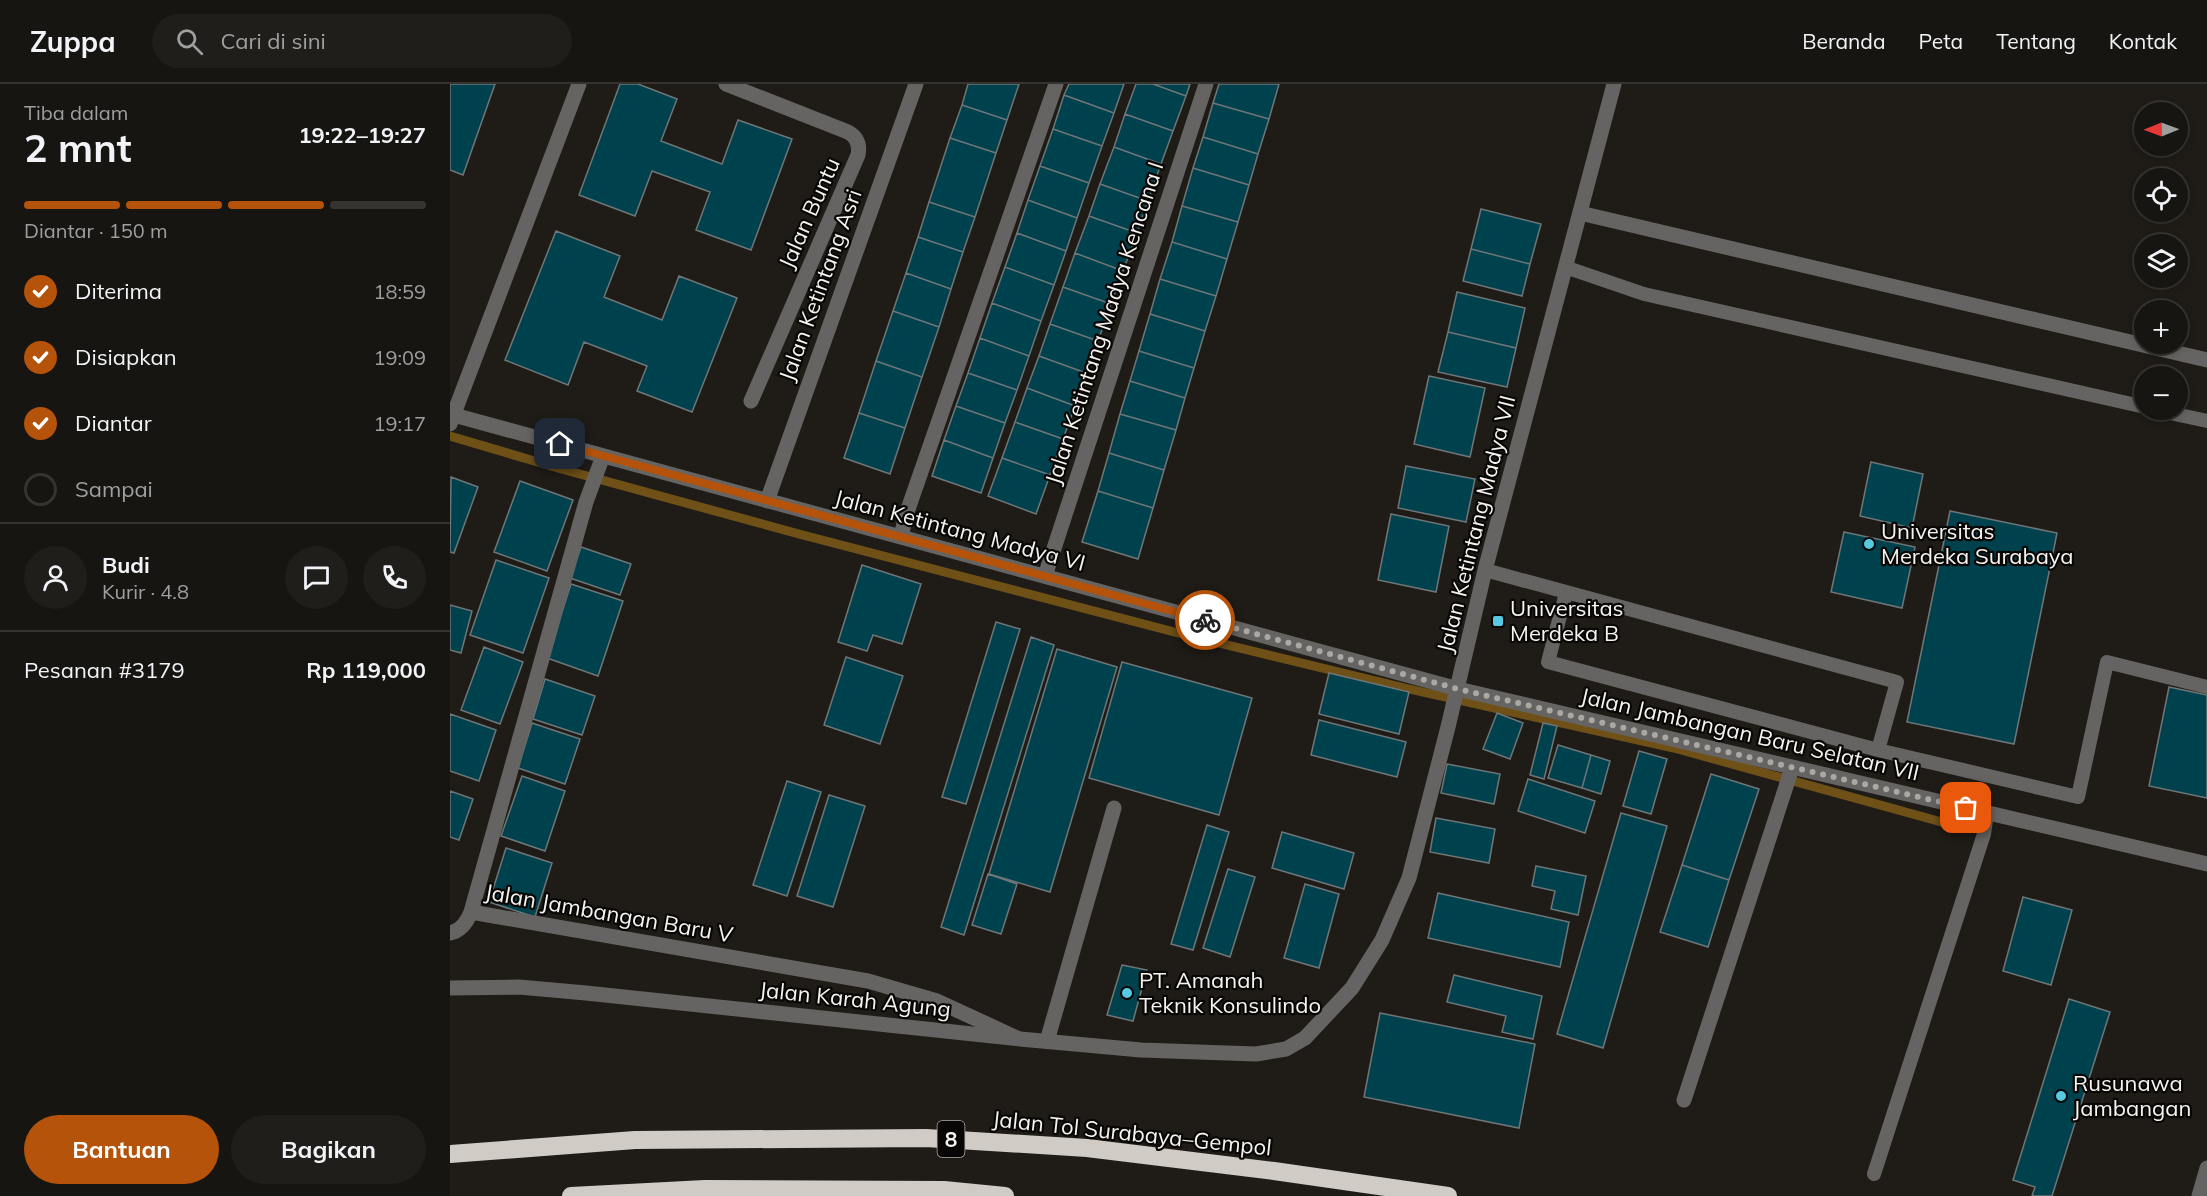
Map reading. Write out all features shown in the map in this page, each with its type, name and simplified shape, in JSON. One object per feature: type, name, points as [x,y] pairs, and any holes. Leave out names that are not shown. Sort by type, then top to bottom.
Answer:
[{"type":"highway","name":"Jalan Tol Surabaya–Gempol","points":[[450,1154],[634,1140],[926,1138],[1087,1148],[1274,1171],[1448,1196]]},
{"type":"highway","name":"8","points":[[571,1196],[705,1189],[944,1190],[1005,1196]]},
{"type":"street","points":[[451,418],[579,84]]},
{"type":"street","name":"Jalan Buntu","points":[[726,84],[848,132],[856,139],[859,148],[858,155],[751,401]]},
{"type":"street","name":"Jalan Ketintang Asri","points":[[767,501],[916,84]]},
{"type":"street","points":[[901,537],[906,515],[1056,84]]},
{"type":"street","name":"Jalan Ketintang Madya Kencana I","points":[[1045,576],[1206,84]]},
{"type":"street","name":"Jalan Ketintang Madya VII","points":[[1256,1054],[1286,1049],[1305,1038],[1352,988],[1382,940],[1409,878],[1457,692],[1485,570],[1614,84]]},
{"type":"street","points":[[1580,213],[2207,360]]},
{"type":"street","name":"Jalan Ketintang Madya VI","points":[[451,418],[603,456],[1045,576],[1457,692]]},
{"type":"street","name":"Jalan Jambangan Baru V","points":[[603,456],[586,502],[471,912],[868,981],[937,1000],[1020,1039]]},
{"type":"street","name":"Jalan Jambangan Baru Selatan VII","points":[[1457,692],[1790,774],[1987,813],[2207,864]]},
{"type":"street","points":[[1684,1100],[1790,774]]},
{"type":"street","points":[[1047,1041],[1114,808]]},
{"type":"street","points":[[450,933],[467,922],[471,912]]},
{"type":"street","name":"Jalan Karah Agung","points":[[450,988],[519,987],[1020,1039],[1142,1050],[1256,1054]]},
{"type":"street","points":[[2199,1196],[2207,1168]]},
{"type":"lane","points":[[1565,267],[1644,294],[2134,405]]},
{"type":"lane","points":[[2188,417],[2207,421]]},
{"type":"lane","points":[[1485,570],[1897,682],[1878,750]]},
{"type":"lane","points":[[1566,593],[1548,662],[1878,750],[2078,797],[2106,662],[2207,687]]},
{"type":"lane","points":[[1874,1174],[1984,834],[1987,813]]},
{"type":"building","points":[[450,84],[495,84],[463,175],[450,170]]},
{"type":"building","points":[[620,84],[638,84],[677,99],[661,141],[722,164],[738,120],[792,139],[751,250],[696,230],[710,192],[652,171],[635,216],[579,195]]},
{"type":"building","points":[[968,84],[1019,84],[1007,120],[962,105]]},
{"type":"building","points":[[1069,84],[1124,84],[1114,113],[1064,95]]},
{"type":"building","points":[[1136,84],[1153,84],[1186,96],[1173,131],[1125,114]]},
{"type":"building","points":[[1153,84],[1190,84],[1186,96]]},
{"type":"building","points":[[1219,84],[1279,84],[1269,119],[1213,103]]},
{"type":"building","points":[[1064,95],[1114,113],[1102,146],[1053,129]]},
{"type":"building","points":[[1213,103],[1269,119],[1258,154],[1203,137]]},
{"type":"building","points":[[962,105],[1007,120],[996,153],[950,138]]},
{"type":"building","points":[[1125,114],[1173,131],[1161,164],[1114,147]]},
{"type":"building","points":[[1053,129],[1102,146],[1089,183],[1040,166]]},
{"type":"building","points":[[1203,137],[1258,154],[1249,185],[1193,168]]},
{"type":"building","points":[[950,138],[996,153],[975,217],[929,202]]},
{"type":"building","points":[[1114,147],[1161,164],[1148,201],[1100,184]]},
{"type":"building","points":[[1040,166],[1089,183],[1077,218],[1028,200]]},
{"type":"building","points":[[1193,168],[1249,185],[1238,222],[1182,206]]},
{"type":"building","points":[[1100,184],[1148,201],[1137,233],[1089,216]]},
{"type":"building","points":[[1028,200],[1077,218],[1066,251],[1017,233]]},
{"type":"building","points":[[929,202],[975,217],[963,252],[918,237]]},
{"type":"building","points":[[1182,206],[1238,222],[1227,259],[1172,242]]},
{"type":"building","points":[[1481,209],[1541,224],[1530,264],[1471,249]]},
{"type":"building","points":[[1089,216],[1137,233],[1123,271],[1075,253]]},
{"type":"building","points":[[556,231],[620,256],[604,297],[662,320],[679,276],[737,298],[692,412],[637,391],[647,366],[584,342],[568,385],[505,360]]},
{"type":"building","points":[[1017,233],[1066,251],[1054,285],[1005,267]]},
{"type":"building","points":[[918,237],[963,252],[951,289],[906,273]]},
{"type":"building","points":[[1172,242],[1227,259],[1216,296],[1160,279]]},
{"type":"building","points":[[1471,249],[1530,264],[1522,296],[1463,281]]},
{"type":"building","points":[[1075,253],[1123,271],[1111,304],[1063,287]]},
{"type":"building","points":[[1005,267],[1054,285],[1041,321],[992,303]]},
{"type":"building","points":[[906,273],[951,289],[939,327],[893,311]]},
{"type":"building","points":[[1160,279],[1216,296],[1205,331],[1150,314]]},
{"type":"building","points":[[1063,287],[1111,304],[1098,341],[1050,324]]},
{"type":"building","points":[[1457,292],[1525,308],[1516,348],[1448,332]]},
{"type":"building","points":[[992,303],[1041,321],[1029,356],[980,338]]},
{"type":"building","points":[[893,311],[939,327],[922,377],[876,361]]},
{"type":"building","points":[[1150,314],[1205,331],[1194,368],[1139,351]]},
{"type":"building","points":[[1050,324],[1098,341],[1086,373],[1039,356]]},
{"type":"building","points":[[1448,332],[1516,348],[1507,387],[1438,372]]},
{"type":"building","points":[[980,338],[1029,356],[1017,390],[968,373]]},
{"type":"building","points":[[1139,351],[1194,368],[1185,398],[1130,381]]},
{"type":"building","points":[[1039,356],[1086,373],[1075,406],[1027,388]]},
{"type":"building","points":[[876,361],[922,377],[905,428],[859,413]]},
{"type":"building","points":[[968,373],[1017,390],[1005,423],[956,406]]},
{"type":"building","points":[[1429,376],[1485,388],[1470,457],[1414,444]]},
{"type":"building","points":[[1130,381],[1185,398],[1176,430],[1120,414]]},
{"type":"building","points":[[1027,388],[1075,406],[1063,439],[1015,422]]},
{"type":"building","points":[[956,406],[1005,423],[993,458],[944,440]]},
{"type":"building","points":[[859,413],[905,428],[890,474],[844,458]]},
{"type":"building","points":[[1120,414],[1176,430],[1164,470],[1109,453]]},
{"type":"building","points":[[1015,422],[1063,439],[1050,475],[1002,458]]},
{"type":"building","points":[[944,440],[993,458],[981,493],[932,476]]},
{"type":"building","points":[[1109,453],[1164,470],[1153,508],[1098,491]]},
{"type":"building","points":[[1002,458],[1050,475],[1036,514],[988,496]]},
{"type":"building","points":[[1871,462],[1923,474],[1912,528],[1860,516]]},
{"type":"building","points":[[1406,466],[1475,479],[1466,522],[1398,508]]},
{"type":"building","points":[[451,477],[478,487],[454,553],[450,552]]},
{"type":"building","points":[[520,481],[573,500],[547,571],[494,552]]},
{"type":"building","points":[[1098,491],[1153,508],[1138,559],[1082,542]]},
{"type":"building","points":[[1950,511],[2057,533],[2014,744],[1907,722]]},
{"type":"building","points":[[1391,514],[1449,526],[1436,592],[1378,580]]},
{"type":"building","points":[[1844,532],[1915,547],[1902,608],[1831,592]]},
{"type":"building","points":[[581,547],[631,564],[620,595],[570,578]]},
{"type":"building","points":[[496,560],[549,578],[523,653],[470,635]]},
{"type":"building","points":[[862,565],[921,584],[902,644],[873,635],[867,651],[838,642]]},
{"type":"building","points":[[571,584],[623,601],[598,676],[547,658]]},
{"type":"building","points":[[450,605],[472,611],[461,653],[450,650]]},
{"type":"building","points":[[996,622],[1020,629],[966,804],[942,797]]},
{"type":"building","points":[[1031,637],[1054,645],[964,935],[941,927]]},
{"type":"building","points":[[484,647],[523,662],[500,724],[461,710]]},
{"type":"building","points":[[1057,649],[1117,667],[1050,892],[989,874]]},
{"type":"building","points":[[846,657],[903,676],[880,744],[824,725]]},
{"type":"building","points":[[1122,662],[1252,698],[1219,815],[1089,778]]},
{"type":"building","points":[[1329,673],[1409,692],[1399,734],[1319,714]]},
{"type":"building","points":[[545,679],[595,696],[582,735],[533,719]]},
{"type":"building","points":[[2169,687],[2207,695],[2207,798],[2149,786]]},
{"type":"building","points":[[1497,713],[1523,723],[1510,759],[1483,749]]},
{"type":"building","points":[[450,714],[496,730],[479,781],[450,771]]},
{"type":"building","points":[[1319,720],[1406,742],[1397,777],[1311,755]]},
{"type":"building","points":[[532,723],[580,739],[565,784],[518,768]]},
{"type":"building","points":[[1543,723],[1557,726],[1544,779],[1530,775]]},
{"type":"building","points":[[1558,745],[1591,755],[1582,788],[1548,778]]},
{"type":"building","points":[[1639,751],[1667,759],[1651,814],[1623,806]]},
{"type":"building","points":[[1591,755],[1610,761],[1601,794],[1582,788]]},
{"type":"building","points":[[1447,764],[1500,774],[1494,804],[1441,793]]},
{"type":"building","points":[[1711,774],[1759,789],[1729,880],[1682,865]]},
{"type":"building","points":[[522,776],[565,791],[545,851],[501,836]]},
{"type":"building","points":[[1528,779],[1595,801],[1585,833],[1518,811]]},
{"type":"building","points":[[787,781],[821,792],[787,896],[753,885]]},
{"type":"building","points":[[450,791],[473,799],[459,840],[450,837]]},
{"type":"building","points":[[829,795],[865,806],[833,907],[797,896]]},
{"type":"building","points":[[1621,813],[1667,826],[1603,1048],[1557,1034]]},
{"type":"building","points":[[1436,818],[1495,829],[1489,863],[1430,852]]},
{"type":"building","points":[[1207,825],[1229,832],[1193,950],[1171,944]]},
{"type":"building","points":[[1282,832],[1354,853],[1344,889],[1272,868]]},
{"type":"building","points":[[506,848],[552,863],[535,917],[489,902]]},
{"type":"building","points":[[1682,865],[1729,880],[1708,947],[1660,932]]},
{"type":"building","points":[[1536,866],[1586,876],[1578,915],[1551,909],[1555,891],[1532,886]]},
{"type":"building","points":[[1228,869],[1255,877],[1230,957],[1203,948]]},
{"type":"building","points":[[988,874],[1017,884],[1001,934],[972,925]]},
{"type":"building","points":[[1305,884],[1339,894],[1319,968],[1284,958]]},
{"type":"building","points":[[1438,893],[1569,922],[1560,967],[1428,938]]},
{"type":"building","points":[[2023,897],[2072,910],[2051,985],[2003,971]]},
{"type":"building","name":"PT. Amanah Teknik Konsulindo","points":[[1122,965],[1147,970],[1133,1021],[1107,1015]]},
{"type":"building","points":[[1454,975],[1542,996],[1533,1039],[1502,1032],[1506,1016],[1447,1002]]},
{"type":"building","name":"Rusunawa Jambangan","points":[[2069,999],[2110,1012],[2052,1196],[2032,1196],[2035,1187],[2013,1180]]},
{"type":"building","points":[[1380,1013],[1535,1044],[1519,1128],[1364,1097]]},
{"type":"waterway","points":[[450,436],[799,534],[1182,634],[1409,689],[1674,748],[1956,826]]},
{"type":"way so far","points":[[1205,620],[1458,689],[1966,808]]},
{"type":"place","name":"Universitas Merdeka Surabaya","points":[[1869,544]]},
{"type":"place","name":"Universitas Merdeka B","points":[[1498,621]]},
{"type":"place","name":"PT. Amanah Teknik Konsulindo","points":[[1127,993]]},
{"type":"place","name":"Rusunawa Jambangan","points":[[2061,1096]]},
{"type":"route","points":[[560,444],[1205,620]]}]
